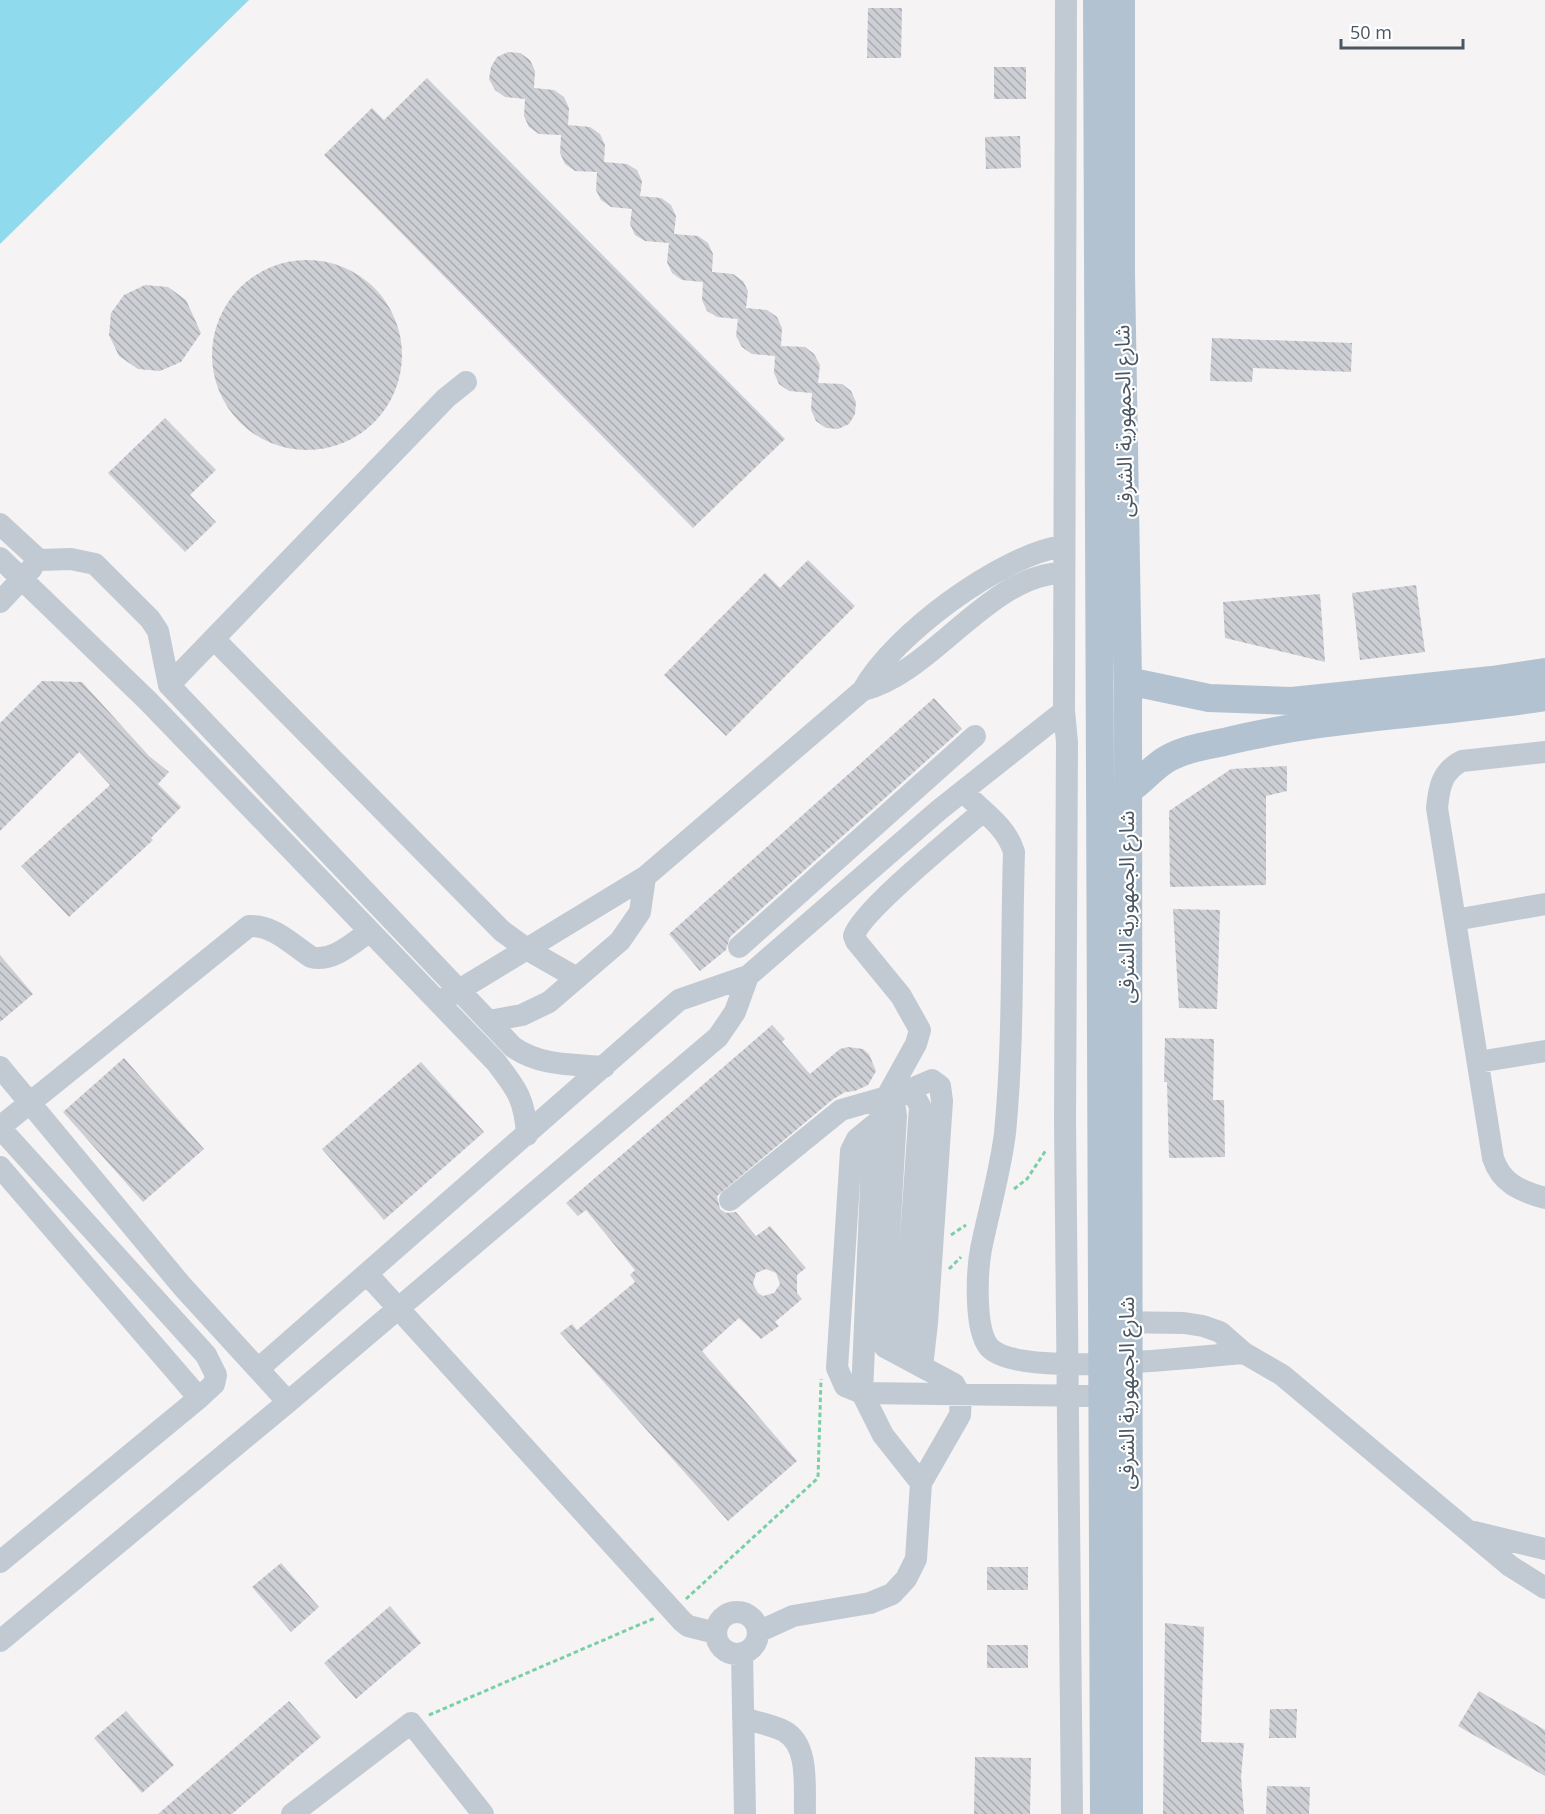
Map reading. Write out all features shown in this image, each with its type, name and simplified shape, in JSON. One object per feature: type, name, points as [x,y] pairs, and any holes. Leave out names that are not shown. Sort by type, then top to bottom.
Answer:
[{"type":"main road","name":"شارع الجمهورية الشرقى","points":[[1105,1],[1099,617],[1114,795],[1115,1323],[1128,1814]]},
{"type":"main road","name":"شارع الجمهورية الشرقى","points":[[1105,1],[1121,273],[1128,681],[1114,795]]},
{"type":"main road","points":[[1099,617],[1127,626]]},
{"type":"main road","points":[[1114,795],[1152,768],[1182,752],[1234,739],[1493,693],[1545,672]]},
{"type":"main road","points":[[1128,681],[1209,698],[1292,701],[1493,693],[1545,697]]},
{"type":"main road","name":"شارع الجمهورية الشرقى","points":[[1104,1814],[1104,1396],[1116,1363]]},
{"type":"street","points":[[1071,1814],[1067,1397],[1067,742],[1064,711],[1063,573],[1066,2],[1105,1]]},
{"type":"street","points":[[169,685],[215,640],[446,398],[466,382]]},
{"type":"street","points":[[0,524],[39,560],[71,559],[95,564],[150,619],[158,631],[169,685],[513,1047],[527,1057],[541,1061],[604,1067]]},
{"type":"street","points":[[440,1001],[528,950],[645,877],[863,690],[878,667],[927,621],[965,591],[1020,559],[1063,546]]},
{"type":"street","points":[[0,558],[148,701],[369,932],[440,1001],[520,1093],[526,1113],[527,1135]]},
{"type":"street","points":[[0,602],[39,560]]},
{"type":"street","points":[[863,690],[886,682],[982,609],[1027,581],[1044,575],[1063,573]]},
{"type":"street","points":[[1064,609],[1099,617]]},
{"type":"street","points":[[215,640],[482,911],[528,950],[577,978]]},
{"type":"street","points":[[258,1369],[368,1275],[679,1000],[748,976],[939,810],[1064,711]]},
{"type":"street","points":[[739,947],[975,736]]},
{"type":"street","points":[[1545,752],[1462,761],[1446,772],[1440,787],[1437,808],[1496,1166],[1505,1181],[1514,1187],[1545,1198]]},
{"type":"street","points":[[918,786],[939,810]]},
{"type":"street","points":[[249,808],[268,789]]},
{"type":"street","points":[[963,791],[982,812],[1004,829],[1014,852],[1008,1098],[998,1176],[979,1262],[980,1314],[984,1337],[990,1348],[1015,1358],[1067,1364],[1116,1363],[1244,1353]]},
{"type":"street","points":[[982,812],[862,921],[854,936],[901,996],[921,1030],[895,1095],[879,1121],[857,1139],[851,1151],[837,1368],[845,1386],[862,1393],[1104,1396]]},
{"type":"street","points":[[885,857],[901,862],[905,874],[903,882]]},
{"type":"street","points":[[489,1021],[536,1010],[549,1002],[620,940],[632,927],[644,895],[645,877]]},
{"type":"street","points":[[1455,920],[1545,904]]},
{"type":"street","points":[[0,1562],[200,1398],[216,1380],[214,1367],[206,1355],[0,1127],[249,926],[262,926],[274,931],[311,957],[318,959],[327,959],[369,932]]},
{"type":"street","points":[[0,1641],[288,1402],[718,1037],[735,1012],[748,976]]},
{"type":"street","points":[[1478,1062],[1545,1051]]},
{"type":"street","points":[[0,1067],[182,1286],[288,1402]]},
{"type":"street","points":[[730,1200],[841,1110],[895,1095],[932,1080],[940,1086],[942,1101],[927,1323],[912,1361]]},
{"type":"street","points":[[758,1632],[750,1616],[741,1612],[723,1617],[716,1633],[718,1642],[724,1650],[742,1653],[751,1649],[758,1632],[794,1616],[870,1604],[892,1594],[906,1579],[916,1559],[921,1483],[960,1415],[961,1396],[954,1384],[885,1347],[883,1340],[896,1116],[895,1095]]},
{"type":"street","points":[[0,1167],[200,1398]]},
{"type":"street","points":[[368,1275],[682,1621],[697,1629],[716,1633]]},
{"type":"street","points":[[1115,1323],[1184,1323],[1220,1332],[1244,1353],[1282,1375],[1510,1566],[1545,1588]]},
{"type":"street","points":[[862,1393],[883,1435],[921,1483]]},
{"type":"street","points":[[1468,1531],[1545,1549]]},
{"type":"street","points":[[742,1653],[745,1814]]},
{"type":"street","points":[[1070,1687],[1104,1688]]},
{"type":"street","points":[[743,1718],[783,1731],[794,1738],[801,1750],[805,1814]]},
{"type":"street","points":[[292,1814],[411,1723],[483,1814]]},
{"type":"water","points":[[0,0],[249,0],[0,244]]},
{"type":"building","points":[[868,8],[902,8],[901,58],[867,58]]},
{"type":"building","points":[[508,52],[520,53],[530,60],[535,71],[534,88],[554,90],[564,97],[569,108],[568,125],[590,127],[600,134],[605,145],[604,162],[627,164],[637,170],[642,181],[640,196],[661,198],[671,205],[676,216],[674,234],[698,236],[708,243],[713,254],[712,272],[733,274],[743,281],[748,291],[746,308],[767,310],[777,317],[782,328],[781,346],[805,347],[814,354],[820,365],[818,383],[842,384],[851,391],[856,402],[855,414],[849,424],[838,429],[826,428],[816,421],[811,410],[812,393],[789,391],[779,384],[774,373],[775,356],[752,354],[742,347],[736,336],[738,319],[717,317],[707,311],[702,300],[703,282],[682,280],[672,273],[667,262],[669,243],[645,241],[635,235],[630,224],[632,209],[611,207],[601,200],[596,190],[597,172],[575,171],[565,164],[560,153],[561,135],[539,134],[529,127],[524,116],[525,99],[505,97],[495,90],[489,79],[491,67],[497,57]]},
{"type":"building","points":[[994,67],[1026,67],[1026,99],[994,99]]},
{"type":"building","points":[[427,78],[785,439],[693,528],[324,155],[372,108],[384,120]]},
{"type":"building","points":[[1020,136],[1021,168],[986,169],[985,137]]},
{"type":"building","points":[[298,260],[316,260],[352,271],[367,281],[381,295],[398,327],[402,355],[398,383],[391,400],[381,415],[367,429],[335,446],[316,450],[298,450],[262,439],[247,429],[233,415],[216,383],[212,364],[212,346],[223,310],[233,295],[247,281],[279,264]]},
{"type":"building","points":[[145,285],[168,287],[186,300],[201,333],[181,362],[160,371],[138,369],[119,356],[109,335],[111,313],[124,295]]},
{"type":"building","points":[[1212,338],[1352,343],[1351,372],[1253,368],[1252,382],[1210,381]]},
{"type":"building","points":[[165,418],[216,470],[190,495],[216,522],[185,552],[108,473]]},
{"type":"building","points":[[808,560],[855,606],[726,736],[664,675],[765,573],[780,588]]},
{"type":"building","points":[[1416,585],[1425,652],[1360,660],[1352,593]]},
{"type":"building","points":[[1320,594],[1325,662],[1225,638],[1223,602]]},
{"type":"building","points":[[42,681],[82,682],[149,756],[169,772],[158,784],[181,807],[151,838],[153,840],[69,917],[21,866],[110,785],[79,752],[0,831],[0,723]]},
{"type":"building","points":[[934,698],[962,729],[730,937],[726,950],[700,971],[669,934]]},
{"type":"building","points":[[1287,766],[1287,791],[1266,796],[1266,885],[1170,887],[1169,811],[1231,769]]},
{"type":"building","points":[[1173,909],[1220,910],[1217,1009],[1179,1008]]},
{"type":"building","points":[[0,955],[33,994],[0,1022]]},
{"type":"building","points":[[772,1025],[785,1039],[782,1042],[810,1074],[840,1049],[848,1047],[863,1049],[869,1054],[876,1071],[868,1085],[855,1091],[845,1092],[832,1100],[717,1196],[720,1209],[726,1213],[736,1212],[756,1236],[770,1226],[806,1268],[797,1275],[797,1293],[802,1299],[775,1322],[779,1326],[761,1339],[739,1318],[702,1351],[797,1461],[728,1521],[560,1333],[572,1324],[577,1330],[635,1282],[630,1275],[635,1270],[586,1210],[578,1216],[566,1203]],"holes":[[[766,1269],[776,1273],[780,1284],[774,1293],[763,1296],[758,1293],[753,1284],[756,1273]]]},
{"type":"building","points":[[1165,1038],[1214,1039],[1213,1100],[1224,1100],[1225,1157],[1169,1158],[1167,1082],[1164,1082]]},
{"type":"building","points":[[124,1058],[204,1149],[143,1202],[63,1112]]},
{"type":"building","points":[[421,1062],[484,1132],[384,1220],[322,1149]]},
{"type":"building","points":[[281,1563],[319,1607],[291,1632],[252,1587]]},
{"type":"building","points":[[987,1567],[1028,1567],[1028,1590],[987,1590]]},
{"type":"building","points":[[390,1606],[421,1643],[356,1699],[324,1663]]},
{"type":"building","points":[[1165,1623],[1204,1627],[1201,1742],[1244,1743],[1241,1777],[1244,1814],[1163,1814]]},
{"type":"building","points":[[987,1645],[1028,1645],[1028,1668],[987,1668]]},
{"type":"building","points":[[1479,1691],[1545,1730],[1545,1776],[1458,1726]]},
{"type":"building","points":[[289,1701],[321,1737],[232,1814],[158,1814]]},
{"type":"building","points":[[1270,1709],[1297,1709],[1296,1738],[1269,1738]]},
{"type":"building","points":[[126,1711],[174,1765],[142,1793],[94,1738]]},
{"type":"building","points":[[975,1757],[1031,1758],[1030,1814],[974,1814]]},
{"type":"building","points":[[1267,1786],[1310,1787],[1309,1814],[1266,1814]]}]
